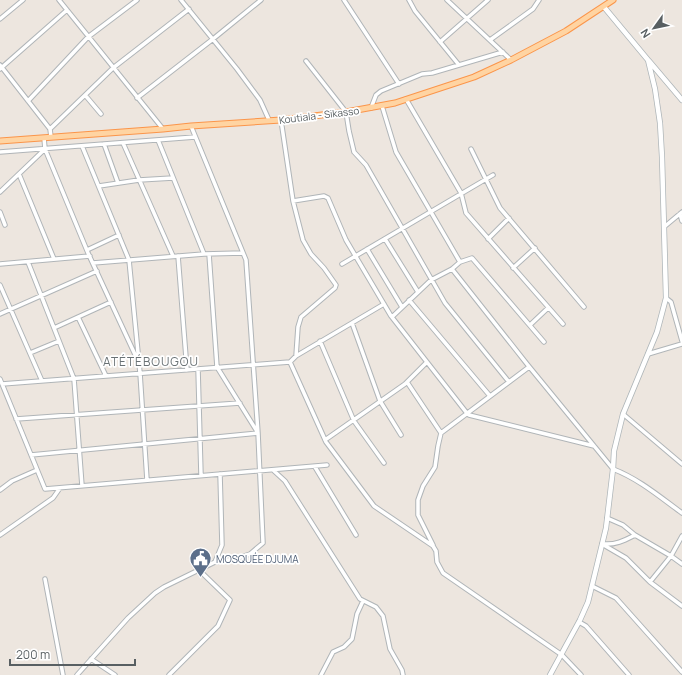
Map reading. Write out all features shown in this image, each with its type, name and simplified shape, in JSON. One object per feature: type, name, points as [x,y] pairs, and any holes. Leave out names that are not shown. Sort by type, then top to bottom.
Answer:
[{"type":"main road","name":"Koutiala - Sikasso","points":[[0,141],[163,130],[191,126],[280,120],[382,106],[474,77],[511,60],[566,31],[608,2]]},
{"type":"street","points":[[0,19],[23,0]]},
{"type":"street","points":[[59,0],[163,130]]},
{"type":"street","points":[[28,101],[88,37],[138,0]]},
{"type":"street","points":[[181,0],[190,9],[260,100],[269,120]]},
{"type":"street","points":[[137,98],[261,0]]},
{"type":"street","points":[[344,0],[399,84]]},
{"type":"street","points":[[409,0],[415,11],[459,65]]},
{"type":"street","points":[[447,0],[511,60]]},
{"type":"street","points":[[440,42],[488,0]]},
{"type":"street","points":[[490,40],[533,9],[539,0]]},
{"type":"street","points":[[608,2],[648,60],[682,100]]},
{"type":"street","points":[[50,129],[113,68],[190,9]]},
{"type":"street","points":[[50,137],[50,129],[1,67],[67,10]]},
{"type":"street","points":[[371,108],[377,94],[381,91],[422,74],[432,73],[503,52]]},
{"type":"street","points":[[550,675],[562,655],[588,602],[607,518],[614,451],[623,414],[657,332],[666,298],[660,123],[655,89],[648,60]]},
{"type":"street","points":[[306,61],[346,112],[354,152],[366,165],[445,303],[509,382]]},
{"type":"street","points":[[85,95],[101,114]]},
{"type":"street","points":[[406,99],[461,194],[466,214],[563,324]]},
{"type":"street","points":[[382,106],[396,152],[460,262]]},
{"type":"street","points":[[280,120],[293,201],[303,240],[311,254],[324,268],[336,285],[335,288],[302,317],[298,327],[296,356]]},
{"type":"street","points":[[77,675],[128,618],[155,593],[215,562],[235,559],[250,554],[263,543],[258,433],[246,260],[191,126]]},
{"type":"street","points":[[0,152],[195,137]]},
{"type":"street","points":[[44,138],[45,149],[87,250],[140,366]]},
{"type":"street","points":[[158,140],[204,254]]},
{"type":"street","points":[[123,143],[173,256]]},
{"type":"street","points":[[104,144],[118,183]]},
{"type":"street","points":[[82,146],[129,260],[140,366],[147,480]]},
{"type":"street","points":[[0,192],[45,149]]},
{"type":"street","points":[[471,149],[500,208],[584,307]]},
{"type":"street","points":[[19,174],[54,259]]},
{"type":"street","points":[[342,264],[494,175]]},
{"type":"street","points":[[99,186],[139,180],[173,178]]},
{"type":"street","points":[[293,201],[324,196],[328,198],[346,240],[384,304],[469,415],[594,446]]},
{"type":"street","points":[[0,212],[5,225]]},
{"type":"street","points":[[664,227],[681,213]]},
{"type":"street","points":[[681,213],[682,222]]},
{"type":"street","points":[[488,239],[509,218]]},
{"type":"street","points":[[87,250],[119,235]]},
{"type":"street","points":[[385,239],[418,292]]},
{"type":"street","points":[[513,268],[535,248]]},
{"type":"street","points":[[368,249],[402,307]]},
{"type":"street","points":[[93,263],[173,256],[243,253]]},
{"type":"street","points":[[209,254],[217,367],[258,433]]},
{"type":"street","points":[[0,264],[90,256]]},
{"type":"street","points":[[178,256],[186,370]]},
{"type":"street","points":[[392,316],[431,280],[452,269],[460,262],[472,258],[544,342]]},
{"type":"street","points":[[28,262],[74,379],[82,486]]},
{"type":"street","points":[[452,269],[529,367],[613,469],[646,488],[682,513]]},
{"type":"street","points":[[0,314],[97,271]]},
{"type":"street","points":[[0,284],[42,381]]},
{"type":"street","points":[[648,354],[682,343],[672,302],[666,298]]},
{"type":"street","points":[[409,300],[490,396]]},
{"type":"street","points":[[54,328],[111,302]]},
{"type":"street","points":[[2,384],[290,362],[296,356],[384,304]]},
{"type":"street","points":[[530,325],[548,308]]},
{"type":"street","points":[[78,317],[106,376]]},
{"type":"street","points":[[352,322],[380,401],[401,435]]},
{"type":"street","points":[[30,353],[59,341]]},
{"type":"street","points":[[320,342],[353,420],[384,463]]},
{"type":"street","points":[[290,362],[325,440],[374,506],[433,546]]},
{"type":"street","points":[[325,440],[407,382],[427,362]]},
{"type":"street","points":[[529,367],[442,433],[438,446],[435,468],[423,486],[418,500],[418,515],[436,551],[437,562],[443,573],[562,655],[582,675]]},
{"type":"street","points":[[198,369],[201,475]]},
{"type":"street","points":[[0,379],[44,489],[201,475],[260,472],[327,465]]},
{"type":"street","points":[[407,382],[442,433]]},
{"type":"street","points":[[16,419],[240,403]]},
{"type":"street","points":[[623,414],[682,464]]},
{"type":"street","points":[[31,454],[145,445],[258,433]]},
{"type":"street","points":[[315,467],[356,535]]},
{"type":"street","points":[[0,490],[12,481],[37,470]]},
{"type":"street","points":[[273,470],[285,481],[360,599],[363,602],[376,607],[383,616],[390,649],[402,670],[403,675]]},
{"type":"street","points":[[215,562],[222,545],[220,474]]},
{"type":"street","points":[[0,535],[53,498],[60,488]]},
{"type":"street","points":[[607,518],[623,525],[635,535],[682,564]]},
{"type":"street","points":[[602,544],[612,545],[635,535]]},
{"type":"street","points":[[650,582],[671,556],[682,536]]},
{"type":"street","points":[[602,544],[626,558],[650,582],[682,606]]},
{"type":"street","points":[[169,675],[218,626],[230,600],[199,570]]},
{"type":"street","points":[[45,579],[63,675]]},
{"type":"street","points":[[592,586],[616,598],[682,674]]},
{"type":"street","points":[[321,675],[332,652],[344,647],[352,639],[357,614],[363,602]]},
{"type":"street","points":[[579,622],[586,626],[629,675]]},
{"type":"street","points":[[91,659],[115,675]]},
{"type":"place","name":"MOSQUÉE DJUMA","points":[[201,578]]},
{"type":"district","name":"ATÉTÉBOUGOU","points":[[151,362]]}]
